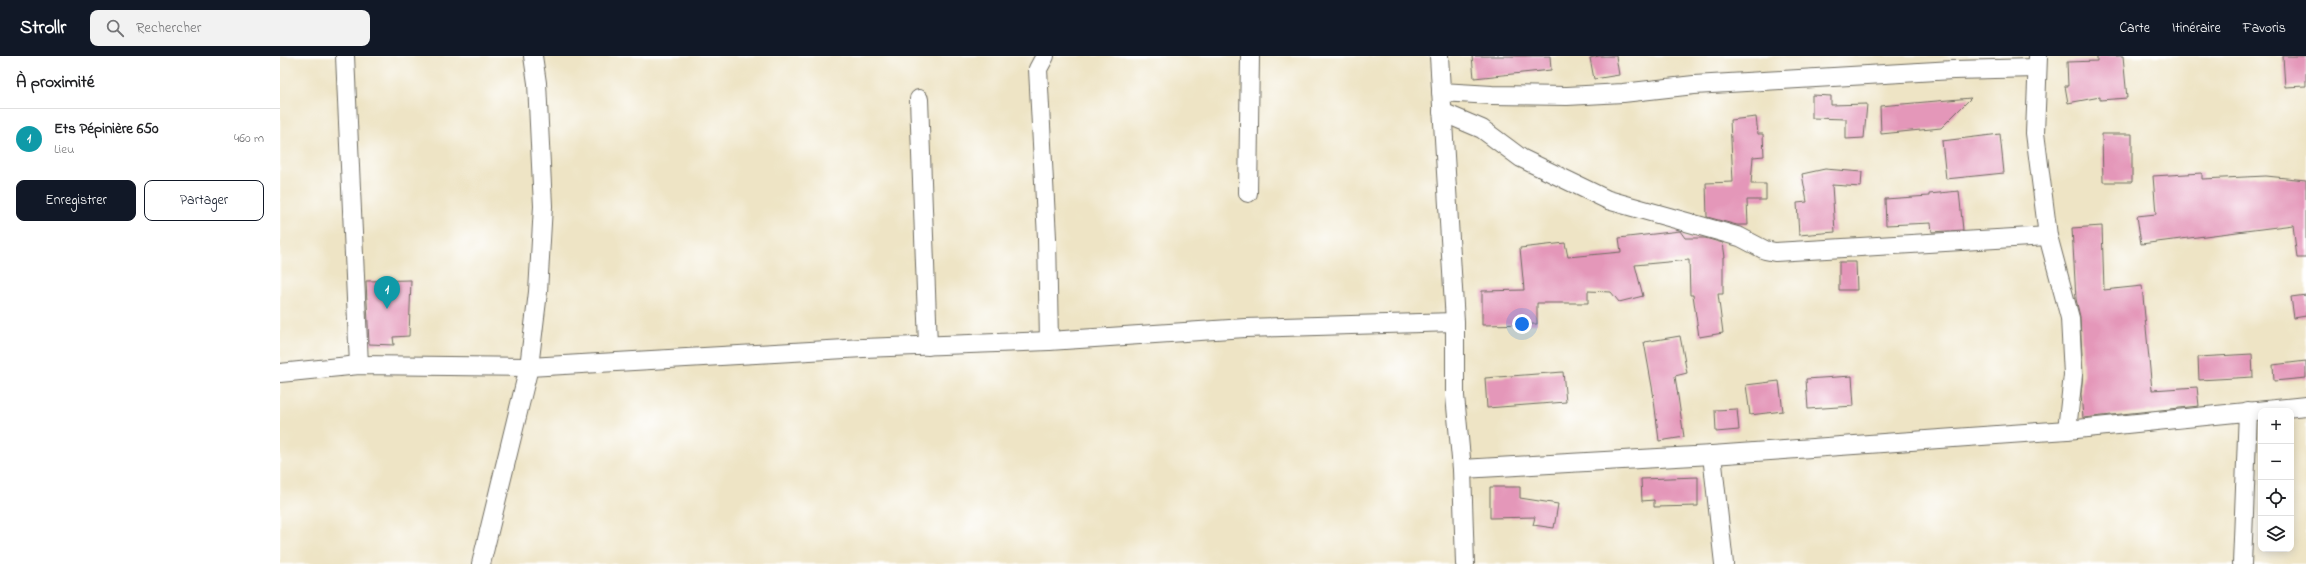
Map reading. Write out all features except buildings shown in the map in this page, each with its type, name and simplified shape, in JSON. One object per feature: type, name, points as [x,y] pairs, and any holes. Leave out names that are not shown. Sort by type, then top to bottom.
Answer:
[{"type":"street","points":[[346,56],[359,365]]},
{"type":"street","points":[[481,564],[529,367],[538,292],[543,206],[537,83],[533,56]]},
{"type":"street","points":[[1045,56],[1038,69],[1047,238],[1049,341]]},
{"type":"street","points":[[1248,193],[1250,56]]},
{"type":"street","points":[[1439,56],[1455,322],[1456,396],[1462,468],[1465,564]]},
{"type":"street","points":[[1441,92],[1492,95],[1575,95],[1623,93],[1694,85],[1953,70],[2038,62],[2036,133],[2048,236],[2070,318],[2073,375],[2067,430]]},
{"type":"street","points":[[919,99],[928,346]]},
{"type":"street","points":[[1442,112],[1482,129],[1522,158],[1608,200],[1740,237],[1765,250],[1775,252],[2048,236]]},
{"type":"street","points":[[280,373],[359,365],[529,367],[1049,341],[1245,328],[1455,322]]},
{"type":"street","points":[[1462,468],[1712,455],[2067,430],[2306,406]]},
{"type":"street","points":[[2242,564],[2248,411]]},
{"type":"street","points":[[1712,455],[1724,564]]},
{"type":"place","name":"Ets Pépinière 650","points":[[387,309]]}]
